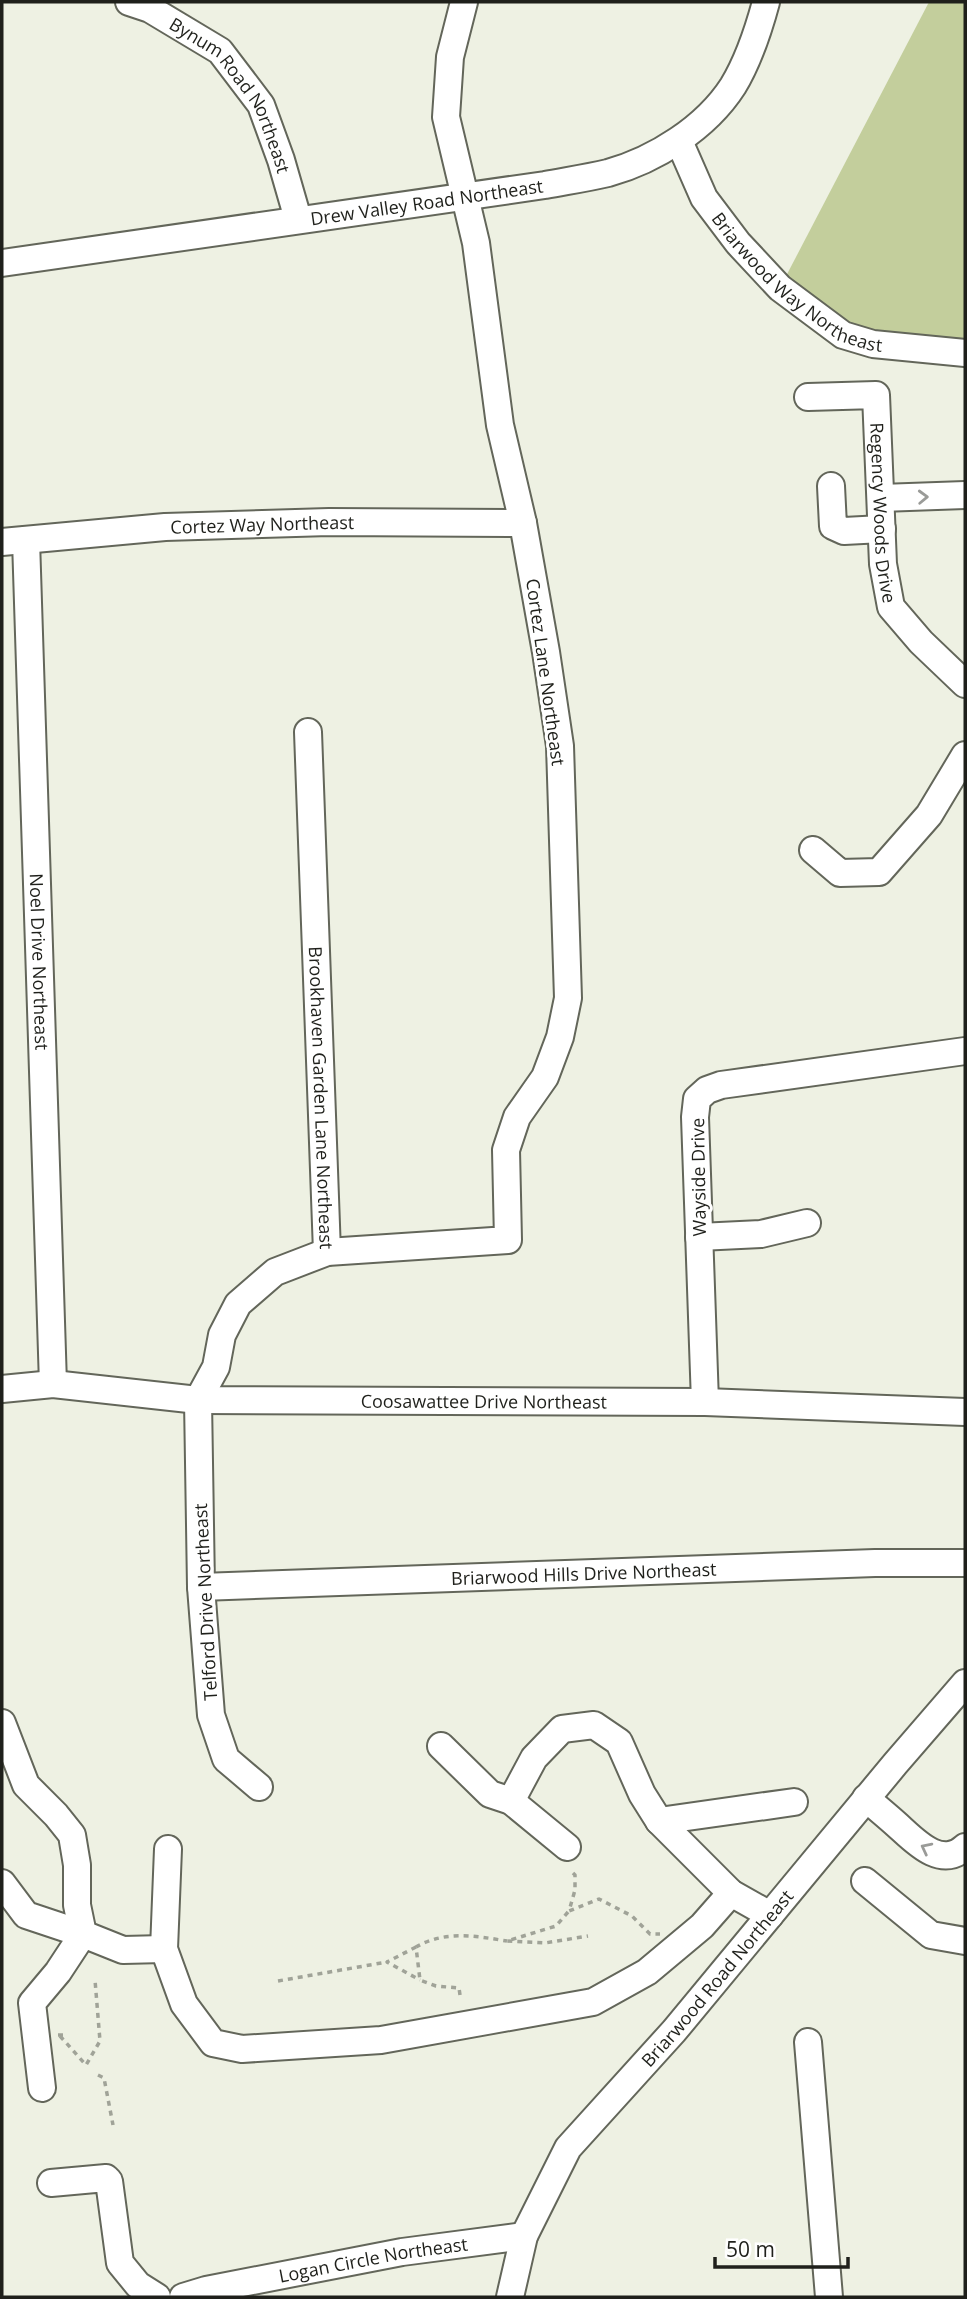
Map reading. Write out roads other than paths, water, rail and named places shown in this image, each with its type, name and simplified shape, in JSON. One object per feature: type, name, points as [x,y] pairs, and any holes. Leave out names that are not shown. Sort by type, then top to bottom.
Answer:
[{"type":"street","name":"Bynum Road Northeast","points":[[129,2],[150,9],[220,51],[261,104],[298,219]]},
{"type":"street","name":"Cortez Lane Northeast","points":[[327,1252],[508,1240],[506,1150],[517,1116],[545,1077],[560,1037],[568,998],[560,746],[523,523],[499,425],[476,243],[446,117],[450,57],[464,2]]},
{"type":"street","name":"Drew Valley Road Northeast","points":[[2,263],[545,185],[610,172],[678,141],[716,109],[734,84],[760,24],[766,2]]},
{"type":"street","name":"Briarwood Way Northeast","points":[[678,141],[704,198],[738,243],[780,288],[843,335],[873,344],[965,353]]},
{"type":"street","name":"Regency Woods Drive","points":[[808,397],[876,395],[883,564],[891,607],[921,642],[965,684]]},
{"type":"street","points":[[831,486],[832,526],[844,531],[882,529]]},
{"type":"street","points":[[881,498],[965,495]]},
{"type":"street","name":"Cortez Way Northeast","points":[[14,541],[165,527],[329,522],[523,523]]},
{"type":"street","name":"Noel Drive Northeast","points":[[14,541],[53,1384]]},
{"type":"street","name":"Brookhaven Garden Lane Northeast","points":[[198,1400],[216,1367],[222,1335],[238,1304],[275,1272],[327,1252],[308,732]]},
{"type":"street","points":[[813,850],[841,873],[879,872],[929,815],[965,755]]},
{"type":"street","name":"Wayside Drive","points":[[705,1402],[695,1118],[697,1100],[707,1090],[721,1086],[965,1051]]},
{"type":"street","points":[[699,1237],[761,1234],[807,1223]]},
{"type":"street","name":"Coosawattee Drive Northeast","points":[[2,1390],[53,1384],[198,1400],[705,1402],[965,1412]]},
{"type":"street","name":"Telford Drive Northeast","points":[[198,1400],[201,1587],[211,1715],[226,1759],[259,1787]]},
{"type":"street","name":"Briarwood Hills Drive Northeast","points":[[201,1587],[875,1563],[965,1563]]},
{"type":"street","name":"Briarwood Road Northeast","points":[[510,2297],[524,2236],[568,2148],[674,2031],[866,1798],[965,1683]]},
{"type":"street","points":[[2,1723],[26,1785],[72,1835],[76,1865],[83,1934],[58,1972],[32,2003],[42,2088]]},
{"type":"street","points":[[511,1801],[534,1758],[562,1729],[594,1725],[619,1742],[642,1794],[659,1821],[731,1893],[770,1914]]},
{"type":"street","points":[[441,1746],[490,1794],[511,1801],[567,1847]]},
{"type":"street","points":[[866,1798],[923,1849],[942,1855],[958,1854],[965,1847]]},
{"type":"street","points":[[659,1821],[794,1802]]},
{"type":"street","points":[[168,1849],[164,1948],[184,2004],[213,2043],[242,2049],[381,2040],[593,2002],[647,1972],[702,1926],[731,1893]]},
{"type":"street","points":[[865,1881],[931,1935],[965,1941]]},
{"type":"street","points":[[2,1883],[26,1914],[123,1950],[164,1948]]},
{"type":"street","points":[[808,2042],[829,2297]]},
{"type":"street","points":[[51,2183],[102,2177],[109,2181],[120,2263],[138,2285],[157,2297]]},
{"type":"street","name":"Logan Circle Northeast","points":[[183,2297],[206,2290],[402,2252],[524,2236]]}]
